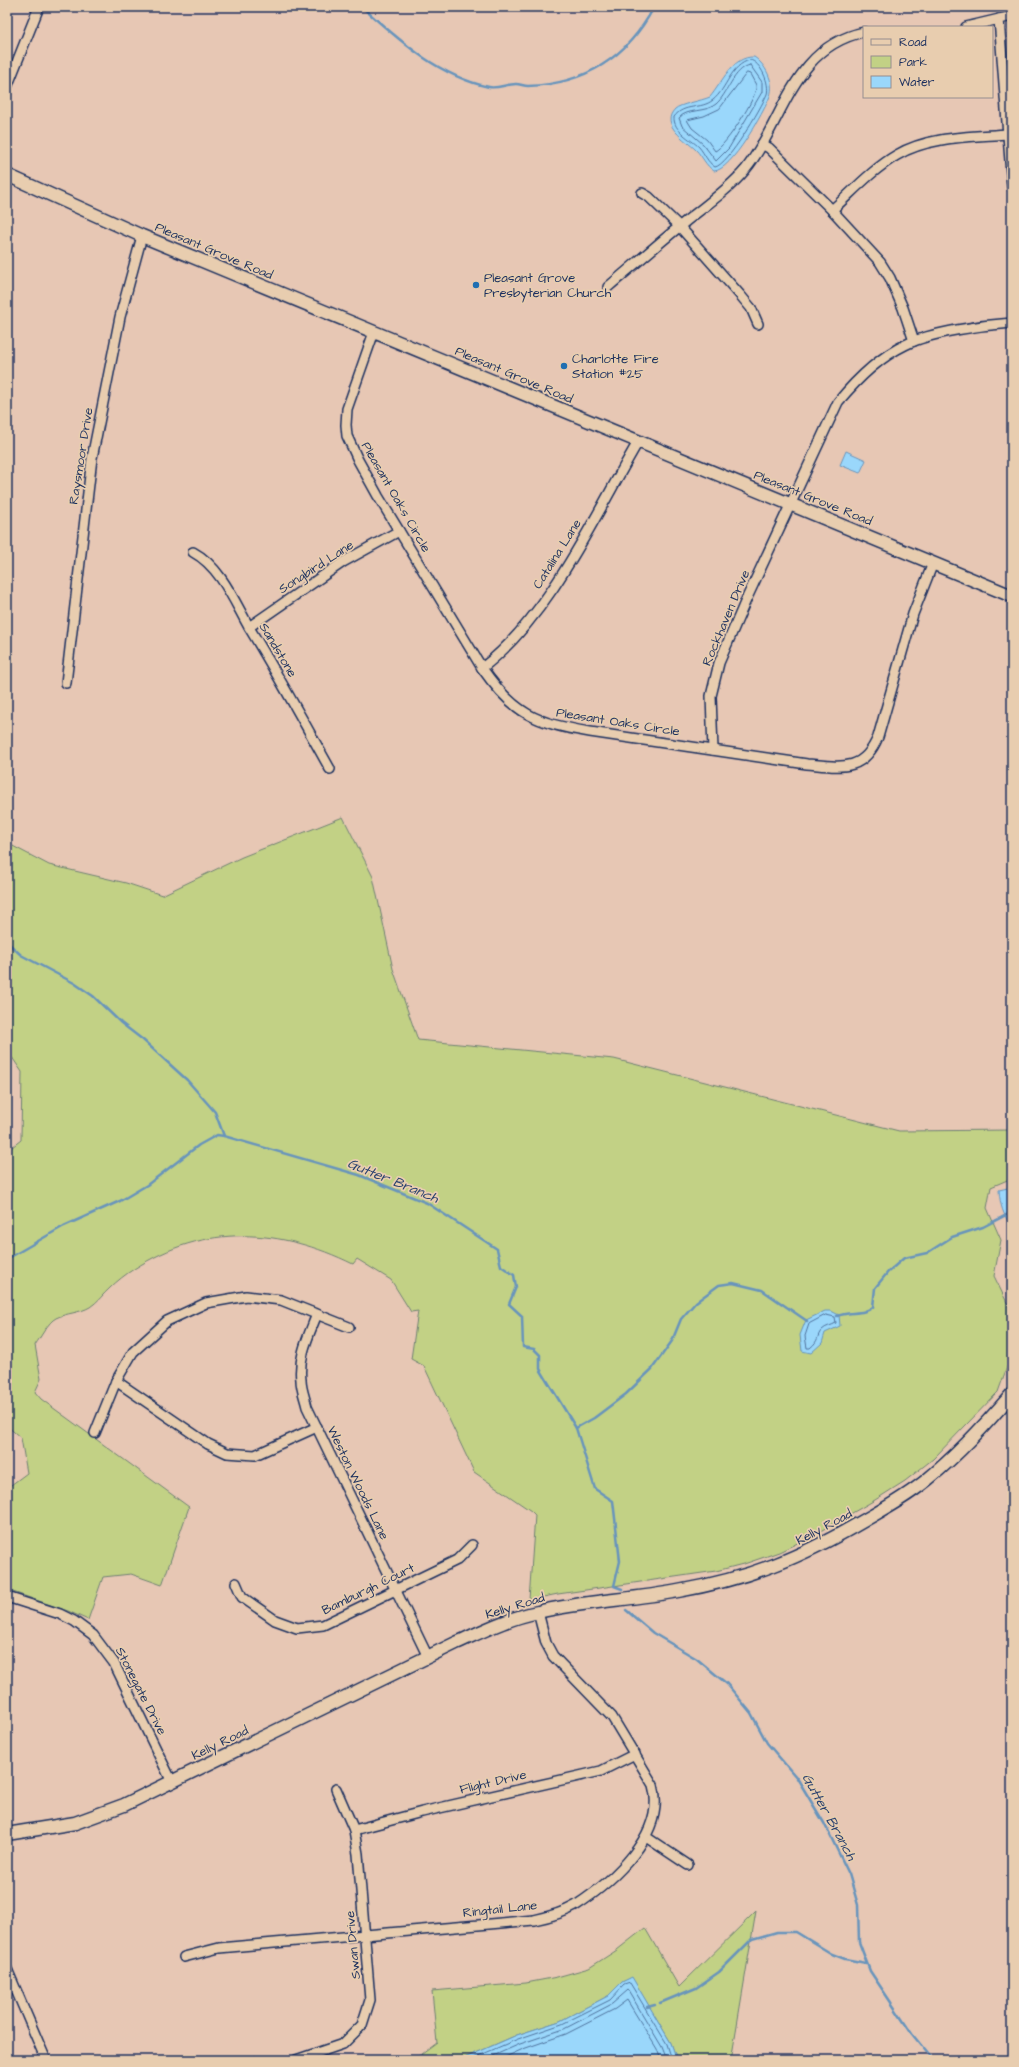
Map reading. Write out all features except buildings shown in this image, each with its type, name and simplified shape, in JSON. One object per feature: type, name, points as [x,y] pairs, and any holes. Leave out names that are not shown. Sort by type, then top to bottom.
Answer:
[{"type":"street","points":[[7,87],[39,7]]},
{"type":"street","points":[[970,26],[1012,16]]},
{"type":"street","points":[[1000,19],[1012,187]]},
{"type":"street","points":[[608,287],[732,183],[745,170],[762,144],[798,78],[816,56],[836,43],[863,32]]},
{"type":"street","points":[[832,210],[882,165],[898,154],[920,145],[938,141],[1008,134]]},
{"type":"street","points":[[762,144],[769,148],[832,210],[880,262],[890,278],[903,308],[914,341]]},
{"type":"street","name":"Pleasant Grove Road","points":[[7,175],[142,236],[1012,596]]},
{"type":"street","points":[[642,193],[650,197],[680,227],[751,308],[758,324]]},
{"type":"street","name":"Raysmoor Drive","points":[[66,683],[92,458],[120,317],[142,236]]},
{"type":"street","name":"Rockhaven Drive","points":[[713,750],[711,696],[719,663],[746,600],[792,504],[838,402],[857,379],[880,359],[914,341],[973,328],[1012,323]]},
{"type":"street","name":"Pleasant Oaks Circle","points":[[374,332],[352,392],[346,425],[347,436],[358,460],[399,531],[482,668],[497,690],[508,702],[521,712],[546,723],[590,732],[837,767],[854,765],[864,760],[873,750],[878,737],[912,614],[933,563]]},
{"type":"street","name":"Catalina Lane","points":[[482,668],[511,641],[541,604],[582,540],[638,442]]},
{"type":"street","name":"Songbird Lane","points":[[249,627],[343,562],[399,531]]},
{"type":"street","name":"Sandstone","points":[[193,552],[201,556],[226,587],[330,769]]},
{"type":"street","points":[[96,1433],[116,1381],[133,1352],[167,1322],[206,1303],[246,1296],[281,1300],[349,1326]]},
{"type":"street","name":"Weston Woods Lane","points":[[317,1314],[304,1348],[301,1380],[308,1407],[428,1657]]},
{"type":"street","points":[[116,1381],[208,1444],[227,1453],[255,1455],[317,1427]]},
{"type":"street","name":"Kelly Road","points":[[7,1834],[75,1823],[124,1805],[489,1628],[538,1612],[713,1584],[750,1575],[800,1556],[882,1510],[927,1480],[967,1443],[1012,1394]]},
{"type":"street","name":"Bamburgh Court","points":[[236,1583],[242,1597],[275,1620],[297,1628],[323,1625],[457,1560],[472,1545]]},
{"type":"street","name":"Stonegate Drive","points":[[7,1597],[60,1614],[74,1621],[93,1635],[114,1663],[172,1782]]},
{"type":"street","name":"Ringtail Lane","points":[[184,1957],[219,1948],[534,1920],[553,1915],[574,1906],[615,1874],[646,1837],[654,1817],[656,1797],[651,1779],[612,1717],[553,1656],[546,1643],[538,1612]]},
{"type":"street","name":"Flight Drive","points":[[354,1830],[422,1812],[601,1771],[635,1754]]},
{"type":"street","name":"Swan Drive","points":[[296,2060],[343,2044],[362,2025],[370,2000],[354,1830],[336,1788]]},
{"type":"street","points":[[646,1837],[688,1865]]},
{"type":"street","points":[[7,1969],[46,2060]]},
{"type":"green space","points":[[343,817],[373,877],[393,969],[418,1040],[614,1059],[899,1131],[1012,1130],[1012,1178],[991,1187],[987,1208],[1001,1240],[994,1276],[1012,1313],[1011,1356],[998,1392],[933,1459],[905,1481],[875,1500],[808,1538],[779,1552],[747,1563],[716,1571],[558,1594],[529,1600],[535,1515],[474,1472],[424,1366],[411,1359],[418,1311],[411,1312],[391,1280],[357,1259],[353,1264],[326,1252],[298,1243],[270,1238],[243,1236],[215,1238],[188,1244],[161,1254],[134,1269],[107,1290],[96,1303],[90,1307],[82,1311],[60,1316],[53,1320],[47,1326],[35,1345],[41,1379],[35,1392],[41,1399],[189,1507],[162,1585],[131,1574],[103,1577],[88,1620],[68,1611],[7,1590],[7,1488],[27,1473],[21,1438],[7,1426],[7,1151],[21,1140],[22,1072],[7,1050],[7,843],[49,865],[126,883],[162,895],[242,857]]},
{"type":"green space","points":[[756,1911],[732,2055],[726,2060],[677,2060],[671,2043],[632,1978],[622,1982],[608,1996],[560,2021],[517,2035],[460,2060],[414,2060],[437,2043],[432,1991],[526,1983],[557,1977],[589,1968],[617,1950],[645,1928],[679,1987]]},
{"type":"water","points":[[754,57],[762,64],[768,74],[771,85],[770,96],[754,127],[738,151],[729,162],[714,171],[708,166],[696,150],[676,132],[670,121],[671,115],[678,107],[710,97],[728,71],[740,61],[746,58]]},
{"type":"water","points":[[846,451],[866,460],[860,473],[840,465]]},
{"type":"water","points":[[1012,1187],[1012,1227],[1002,1210],[999,1190]]},
{"type":"water","points":[[825,1311],[831,1311],[839,1315],[840,1326],[825,1333],[822,1343],[811,1353],[802,1351],[800,1335],[806,1320]]},
{"type":"water","points":[[632,1977],[671,2043],[677,2060],[460,2060],[517,2035],[560,2021],[608,1996],[622,1982]]},
{"type":"waterway","points":[[362,7],[405,44],[436,66],[470,82],[489,87],[516,84],[528,86],[549,84],[586,74],[602,65],[631,41],[654,7]]},
{"type":"waterway","points":[[7,942],[21,955],[74,983],[93,996],[121,1023],[143,1040],[187,1080],[215,1112],[224,1136]]},
{"type":"waterway","name":"Gutter Branch","points":[[7,1259],[64,1226],[120,1201],[147,1185],[199,1145],[217,1135],[359,1175],[427,1203],[497,1249],[501,1266],[514,1275],[516,1287],[509,1304],[522,1316],[523,1347],[534,1349],[540,1355],[540,1369],[576,1428],[595,1489],[613,1501],[620,1561],[614,1586],[622,1589]]},
{"type":"waterway","points":[[837,1316],[861,1312],[873,1307],[875,1288],[888,1272],[904,1258],[927,1253],[952,1237],[983,1227],[1012,1212]]},
{"type":"waterway","points":[[576,1428],[594,1418],[626,1394],[652,1369],[672,1341],[681,1319],[696,1302],[719,1285],[733,1283],[762,1290],[807,1321]]},
{"type":"waterway","name":"Gutter Branch","points":[[626,1610],[653,1633],[697,1659],[727,1684],[751,1713],[767,1743],[797,1778],[824,1823],[849,1874],[858,1905],[859,1942],[870,1971],[912,2034],[933,2060]]},
{"type":"waterway","points":[[660,2003],[696,1988],[719,1972],[752,1939],[777,1932],[796,1932],[832,1954],[845,1959],[866,1963]]},
{"type":"waterway","points":[[647,2007],[655,2005]]},
{"type":"place","name":"Pleasant Grove Presbyterian Church","points":[[476,285]]},
{"type":"place","name":"Charlotte Fire Station #25","points":[[564,366]]}]
